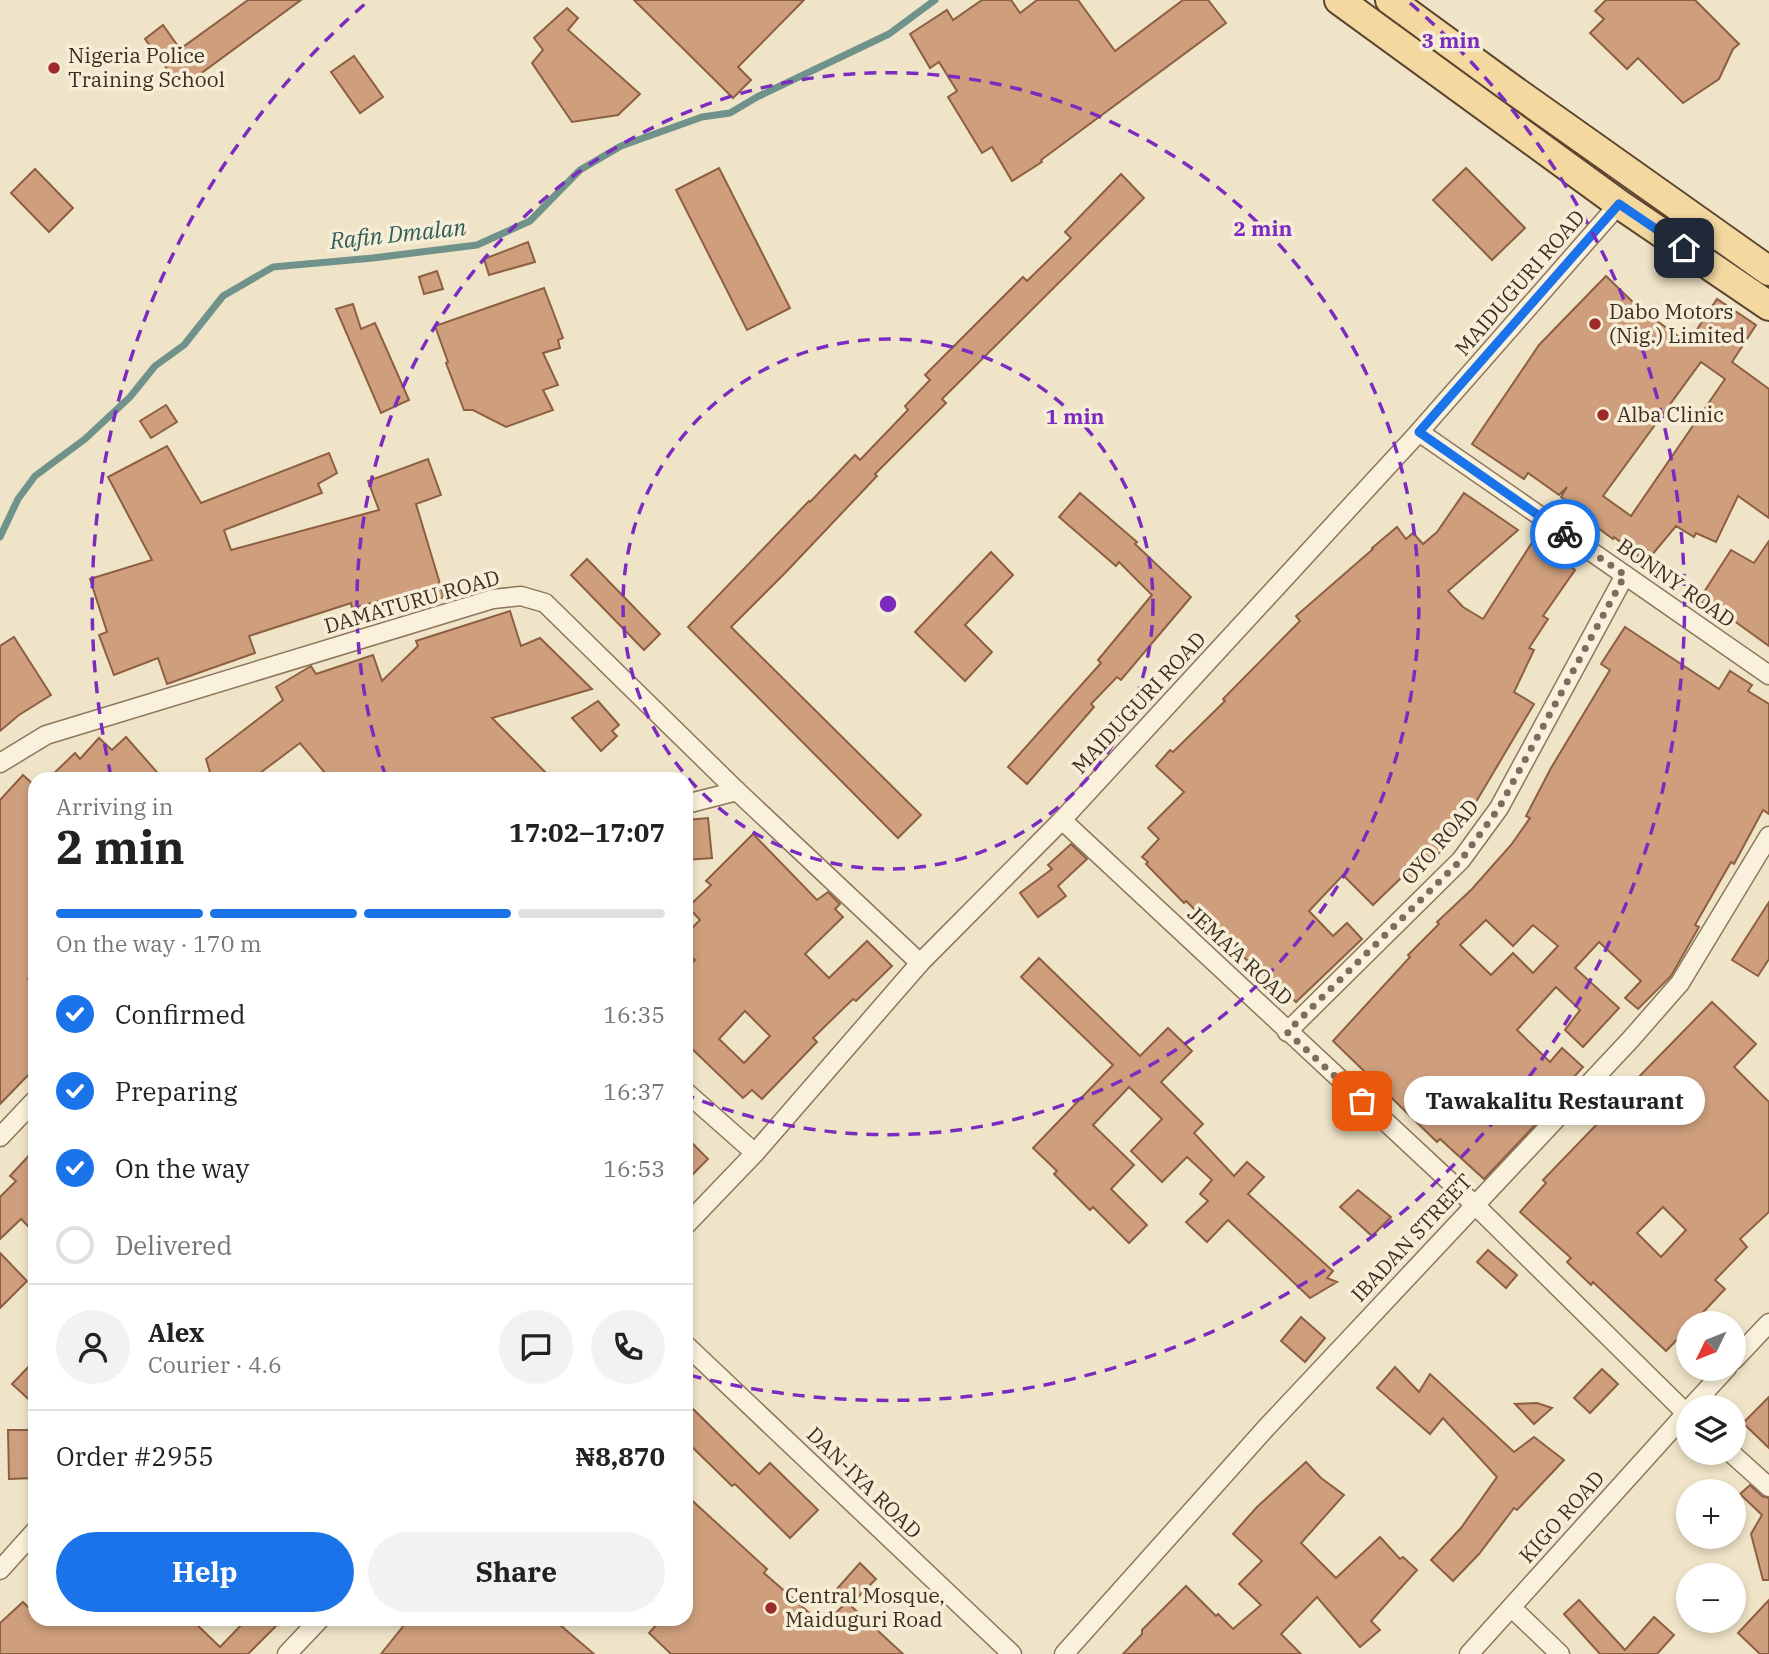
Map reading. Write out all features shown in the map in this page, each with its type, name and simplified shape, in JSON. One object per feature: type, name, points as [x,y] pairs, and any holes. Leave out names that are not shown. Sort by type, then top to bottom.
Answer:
[{"type":"main road","points":[[1339,0],[1619,204],[1769,306]]},
{"type":"main road","points":[[1390,0],[1769,271]]},
{"type":"street","name":"MAIDUGURI ROAD","points":[[693,1218],[755,1153],[920,963],[1062,820],[1419,432],[1619,204]]},
{"type":"street","name":"BONNY ROAD","points":[[1419,432],[1769,675]]},
{"type":"street","name":"OYO ROAD","points":[[1287,1032],[1461,860],[1499,808],[1625,575]]},
{"type":"street","name":"DAMATURU ROAD","points":[[0,763],[46,735],[493,599],[521,596],[545,603],[737,791],[920,963]]},
{"type":"street","points":[[693,802],[737,791]]},
{"type":"street","name":"JEMA'A ROAD","points":[[1062,820],[1475,1205],[1676,1399]]},
{"type":"street","name":"IBADAN STREET","points":[[1064,1654],[1265,1428],[1632,1039],[1680,983],[1769,836]]},
{"type":"street","points":[[693,1098],[755,1153]]},
{"type":"street","points":[[0,1137],[28,1107]]},
{"type":"street","points":[[1746,1347],[1769,1323]]},
{"type":"street","name":"DAN-IYA ROAD","points":[[693,1352],[1012,1654]]},
{"type":"street","name":"KIGO ROAD","points":[[1704,1395],[1716,1381]]},
{"type":"street","name":"KIGO ROAD","points":[[1469,1654],[1676,1426]]},
{"type":"street","points":[[1744,1465],[1769,1487]]},
{"type":"street","points":[[0,1570],[28,1539]]},
{"type":"street","points":[[1512,1608],[1560,1654]]},
{"type":"street","points":[[287,1654],[313,1626]]},
{"type":"building","points":[[248,0],[301,0],[181,88],[145,39],[163,25],[180,49]]},
{"type":"building","points":[[634,0],[804,0],[738,67],[751,80],[733,98]]},
{"type":"building","points":[[982,0],[1011,0],[1020,13],[1037,0],[1078,0],[1115,51],[1183,0],[1208,0],[1226,23],[1041,160],[1042,162],[1012,181],[992,147],[982,153],[948,97],[957,91],[939,62],[930,68],[910,34],[947,10],[953,20]]},
{"type":"building","points":[[1606,0],[1695,0],[1739,44],[1733,49],[1719,79],[1683,103],[1638,58],[1627,69],[1590,33],[1604,19],[1595,11]]},
{"type":"building","points":[[567,8],[578,18],[568,30],[640,94],[618,115],[572,122],[532,63],[543,50],[534,38]]},
{"type":"building","points":[[354,56],[383,97],[360,113],[331,72]]},
{"type":"building","points":[[719,168],[790,308],[747,330],[676,190]]},
{"type":"building","points":[[1466,168],[1525,228],[1492,260],[1433,200]]},
{"type":"building","points":[[35,169],[73,208],[49,232],[11,193]]},
{"type":"building","points":[[1121,174],[1144,198],[942,399],[946,403],[731,627],[921,815],[898,838],[688,627],[855,455],[860,460],[908,410],[905,406],[930,380],[925,375],[1023,277],[1027,281],[1071,238],[1065,232]]},
{"type":"building","points":[[528,242],[535,262],[489,275],[484,259]]},
{"type":"building","points":[[437,271],[443,289],[424,294],[419,277]]},
{"type":"building","points":[[1606,276],[1640,309],[1688,343],[1717,299],[1756,325],[1732,362],[1769,389],[1769,518],[1738,496],[1716,542],[1696,533],[1694,537],[1676,526],[1646,562],[1576,512],[1578,509],[1561,497],[1567,487],[1559,495],[1528,473],[1524,479],[1472,444],[1539,345]],"holes":[[[1701,362],[1725,379],[1631,516],[1603,496]]]},
{"type":"building","points":[[544,288],[563,338],[558,340],[560,348],[543,353],[558,385],[543,390],[553,410],[506,427],[473,410],[464,410],[435,326]]},
{"type":"building","points":[[353,304],[361,329],[375,323],[409,400],[381,413],[336,309]]},
{"type":"building","points":[[166,405],[177,422],[151,438],[140,421]]},
{"type":"building","points":[[167,446],[201,503],[329,453],[337,473],[318,484],[322,493],[224,530],[231,550],[379,510],[368,481],[428,459],[441,495],[416,504],[444,597],[408,608],[404,595],[352,608],[351,603],[249,636],[255,653],[167,684],[158,658],[114,675],[99,635],[107,632],[90,579],[152,560],[108,477]]},
{"type":"building","points":[[1080,493],[1137,542],[1135,544],[1191,597],[1121,680],[1117,677],[1091,704],[1094,707],[1027,784],[1008,767],[1101,663],[1098,660],[1152,595],[1119,562],[1116,566],[1059,517]]},
{"type":"building","points":[[1464,493],[1518,530],[1448,591],[1463,607],[1483,619],[1533,541],[1575,570],[1543,616],[1548,619],[1529,648],[1534,650],[1514,692],[1534,704],[1473,807],[1440,849],[1442,850],[1408,884],[1402,877],[1373,905],[1343,875],[1309,911],[1333,936],[1347,923],[1362,939],[1296,1002],[1264,972],[1261,974],[1146,864],[1148,862],[1142,857],[1159,839],[1148,828],[1184,792],[1156,766],[1225,701],[1223,699],[1300,621],[1296,616],[1372,548],[1397,527],[1406,539],[1413,533],[1423,544],[1437,532]]},
{"type":"building","points":[[1769,541],[1769,646],[1699,600],[1731,550],[1754,563]]},
{"type":"building","points":[[991,552],[1013,575],[965,625],[992,652],[965,681],[915,632]]},
{"type":"building","points":[[587,559],[660,634],[644,650],[571,575]]},
{"type":"building","points":[[510,611],[521,646],[540,638],[592,689],[492,718],[545,772],[324,772],[300,743],[261,772],[210,772],[206,759],[283,700],[276,687],[311,666],[316,674],[373,655],[382,681],[418,646],[416,641]]},
{"type":"building","points":[[1625,627],[1719,689],[1730,671],[1752,685],[1748,691],[1769,704],[1769,814],[1763,810],[1734,864],[1731,862],[1695,925],[1699,927],[1671,976],[1638,1009],[1625,998],[1641,981],[1599,942],[1575,968],[1619,1008],[1583,1047],[1565,1030],[1580,1010],[1556,987],[1517,1030],[1550,1062],[1562,1048],[1583,1067],[1551,1102],[1554,1105],[1484,1179],[1440,1139],[1437,1142],[1333,1041],[1410,957],[1408,955],[1439,924],[1437,922],[1472,889],[1511,845],[1530,818],[1526,816],[1551,768],[1610,670],[1601,664]],"holes":[[[1486,920],[1513,946],[1533,925],[1558,946],[1533,973],[1513,953],[1491,975],[1460,945]]]},
{"type":"building","points":[[14,637],[51,695],[19,715],[0,731],[0,646]]},
{"type":"building","points":[[598,701],[619,725],[612,731],[617,736],[601,751],[572,718]]},
{"type":"building","points":[[126,737],[157,772],[55,772],[75,753],[80,759],[99,738],[112,750]]},
{"type":"building","points":[[23,775],[28,780],[28,1075],[0,1104],[0,800]]},
{"type":"building","points":[[708,818],[712,858],[693,859],[693,819]]},
{"type":"building","points":[[753,834],[817,900],[828,892],[840,904],[835,909],[843,917],[805,954],[829,978],[867,941],[892,966],[813,1038],[817,1042],[762,1099],[752,1090],[743,1098],[693,1050],[693,927],[700,920],[693,912],[693,902],[711,885],[706,881]],"holes":[[[745,1011],[770,1036],[744,1063],[719,1039]]]},
{"type":"building","points":[[1071,844],[1087,859],[1058,886],[1066,896],[1038,917],[1020,893],[1052,869],[1048,865]]},
{"type":"building","points":[[1769,902],[1769,959],[1758,976],[1732,960]]},
{"type":"building","points":[[1039,958],[1140,1056],[1168,1028],[1192,1051],[1161,1082],[1203,1124],[1194,1133],[1234,1176],[1247,1162],[1264,1177],[1248,1194],[1333,1271],[1327,1278],[1337,1282],[1310,1298],[1228,1220],[1207,1242],[1186,1222],[1208,1201],[1200,1194],[1212,1180],[1187,1157],[1162,1182],[1131,1151],[1162,1119],[1129,1087],[1093,1125],[1134,1165],[1111,1189],[1147,1225],[1129,1243],[1093,1207],[1090,1210],[1054,1174],[1057,1171],[1033,1148],[1113,1065],[1021,977]]},
{"type":"building","points":[[1712,1002],[1756,1044],[1734,1067],[1769,1102],[1769,1212],[1740,1239],[1747,1247],[1715,1280],[1725,1289],[1704,1311],[1676,1311],[1676,1341],[1666,1351],[1593,1282],[1591,1285],[1567,1262],[1571,1258],[1520,1212],[1546,1183],[1543,1180],[1628,1092],[1626,1090]],"holes":[[[1663,1207],[1686,1230],[1661,1257],[1637,1233]]]},
{"type":"building","points":[[693,1144],[708,1159],[693,1174]]},
{"type":"building","points":[[28,1157],[28,1226],[21,1219],[0,1239],[0,1197],[16,1181],[10,1176]]},
{"type":"building","points":[[1358,1190],[1391,1217],[1372,1236],[1340,1207]]},
{"type":"building","points":[[1488,1250],[1517,1275],[1506,1288],[1477,1262]]},
{"type":"building","points":[[0,1253],[27,1281],[0,1308]]},
{"type":"building","points":[[1301,1317],[1325,1338],[1305,1362],[1281,1341]]},
{"type":"building","points":[[28,1367],[28,1399],[12,1384]]},
{"type":"building","points":[[1395,1367],[1419,1392],[1430,1374],[1514,1452],[1534,1437],[1564,1460],[1517,1510],[1514,1508],[1479,1554],[1453,1581],[1431,1560],[1461,1528],[1497,1477],[1443,1418],[1430,1434],[1377,1388]]},
{"type":"building","points":[[1602,1369],[1618,1384],[1590,1413],[1574,1398]]},
{"type":"building","points":[[1769,1397],[1769,1448],[1746,1426],[1746,1420]]},
{"type":"building","points":[[1537,1403],[1552,1408],[1534,1424],[1515,1404]]},
{"type":"building","points":[[693,1409],[759,1474],[770,1463],[818,1510],[790,1538],[735,1484],[732,1486],[693,1448]]},
{"type":"building","points":[[8,1430],[28,1430],[28,1478],[9,1479]]},
{"type":"building","points":[[1306,1462],[1321,1478],[1344,1495],[1301,1543],[1336,1578],[1380,1537],[1400,1559],[1403,1557],[1417,1570],[1371,1621],[1380,1630],[1360,1647],[1317,1597],[1281,1634],[1301,1654],[1123,1654],[1142,1634],[1142,1630],[1186,1586],[1233,1629],[1261,1605],[1239,1584],[1262,1561],[1233,1534],[1257,1507]]},
{"type":"building","points":[[1750,1485],[1762,1496],[1769,1498],[1769,1580],[1763,1580],[1751,1534],[1762,1515],[1746,1500],[1746,1489]]},
{"type":"building","points":[[693,1501],[767,1569],[764,1573],[823,1625],[846,1603],[835,1591],[860,1563],[876,1579],[850,1605],[903,1654],[671,1654],[649,1633],[656,1626],[693,1626]]},
{"type":"building","points":[[1579,1600],[1625,1650],[1654,1617],[1674,1635],[1657,1654],[1600,1654],[1564,1614]]},
{"type":"building","points":[[1769,1600],[1769,1654],[1760,1654],[1738,1633],[1746,1633],[1746,1624]]},
{"type":"building","points":[[23,1602],[28,1607],[28,1626],[198,1626],[220,1647],[240,1626],[276,1626],[248,1654],[0,1654],[0,1623]]},
{"type":"building","points":[[403,1626],[561,1626],[594,1654],[381,1654]]},
{"type":"waterway","name":"Rafin Dmalan","points":[[0,537],[18,499],[35,476],[85,439],[130,397],[155,366],[184,345],[223,296],[273,267],[477,245],[530,221],[580,170],[621,146],[702,117],[730,113],[757,97],[889,34],[935,0]]},
{"type":"way so far","points":[[1362,1101],[1287,1032],[1461,860],[1499,808],[1625,575],[1565,534]]},
{"type":"place","name":"Nigeria Police Training School","points":[[54,68]]},
{"type":"place","name":"Dabo Motors (Nig.) Limited","points":[[1595,324]]},
{"type":"place","name":"Alba Clinic","points":[[1603,415]]},
{"type":"place","name":"Tawakalitu Restaurant","points":[[1362,1101]]},
{"type":"place","name":"Central Mosque, Maiduguri Road","points":[[771,1608]]},
{"type":"route","points":[[1565,534],[1419,432],[1619,204],[1684,248]]}]
